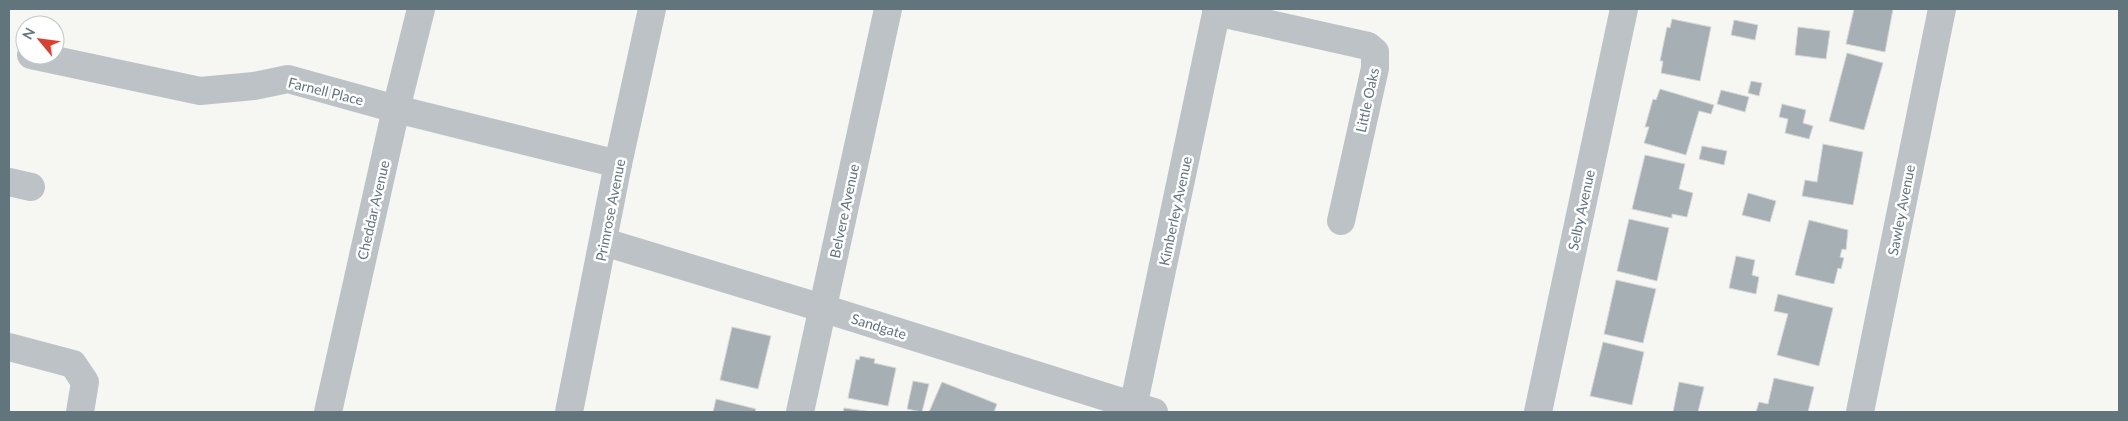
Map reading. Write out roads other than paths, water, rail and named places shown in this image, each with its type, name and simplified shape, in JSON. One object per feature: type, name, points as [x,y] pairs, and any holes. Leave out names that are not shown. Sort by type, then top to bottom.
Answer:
[{"type":"street","name":"Cheddar Avenue","points":[[328,412],[396,109],[421,9]]},
{"type":"street","name":"Primrose Avenue","points":[[569,412],[618,164],[652,9]]},
{"type":"street","name":"Belvere Avenue","points":[[800,412],[888,9]]},
{"type":"street","name":"Selby Avenue","points":[[1538,412],[1624,9]]},
{"type":"street","name":"Sawley Avenue","points":[[1860,412],[1942,9]]},
{"type":"street","name":"Little Oaks","points":[[1216,10],[1368,46],[1375,52],[1375,68],[1341,221]]},
{"type":"street","name":"Kimberley Avenue","points":[[1140,410],[1216,10]]},
{"type":"street","name":"Farnell Place","points":[[65,62],[200,91],[254,86],[288,79],[396,109],[618,164]]},
{"type":"street","name":"Sandgate","points":[[604,242],[822,308],[1140,410]]},
{"type":"street","points":[[9,347],[73,364],[85,382],[80,412]]}]
